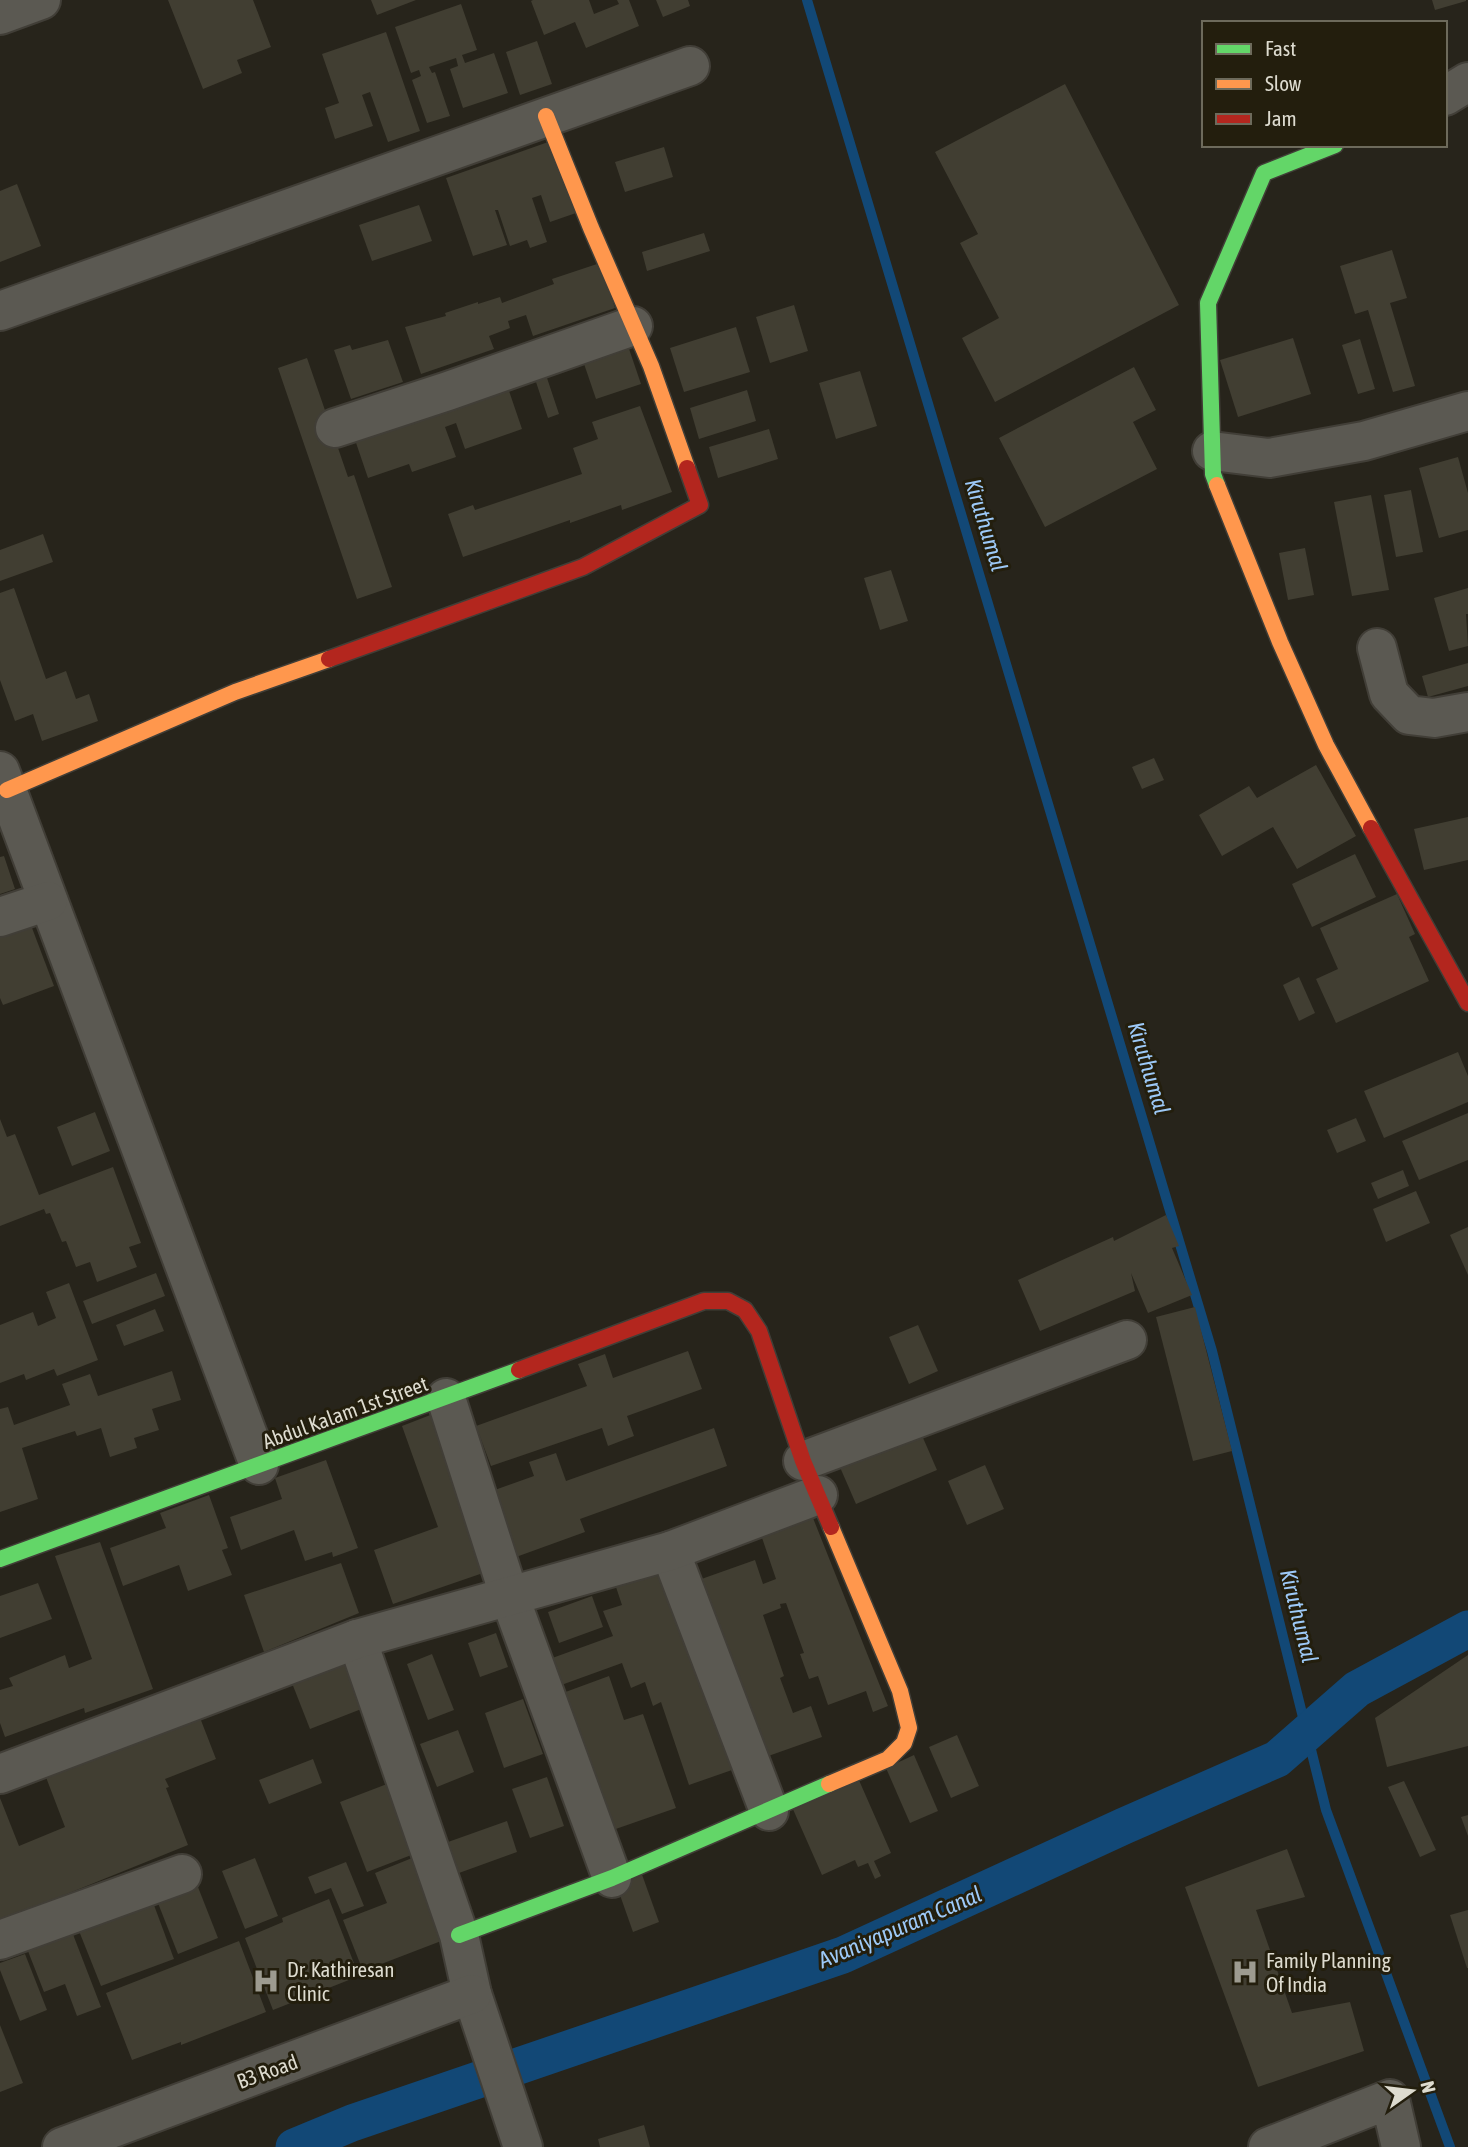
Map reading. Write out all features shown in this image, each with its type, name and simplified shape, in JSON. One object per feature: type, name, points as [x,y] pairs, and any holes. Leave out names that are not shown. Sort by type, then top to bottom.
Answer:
[{"type":"street","points":[[0,15],[41,0]]},
{"type":"street","points":[[0,311],[690,66]]},
{"type":"street","points":[[1447,95],[1468,82]]},
{"type":"street","points":[[259,1465],[4,780],[235,692],[583,568],[700,505],[651,366],[591,228],[547,117]]},
{"type":"street","points":[[1330,147],[1264,173],[1208,303],[1213,474],[1280,642],[1326,745],[1468,1003]]},
{"type":"street","points":[[335,428],[633,326]]},
{"type":"street","points":[[1212,452],[1269,458],[1364,441],[1468,411]]},
{"type":"street","points":[[1377,648],[1389,694],[1409,715],[1434,718],[1468,712]]},
{"type":"street","points":[[0,917],[48,901]]},
{"type":"street","name":"Abdul Kalam 1st Street","points":[[0,1559],[446,1398],[704,1301],[728,1300],[745,1310],[759,1331],[810,1478]]},
{"type":"street","points":[[0,1773],[357,1639],[670,1551],[810,1478],[1127,1340]]},
{"type":"street","points":[[446,1398],[509,1595],[612,1878]]},
{"type":"street","points":[[459,1935],[612,1878],[888,1759],[903,1746],[910,1730],[900,1691],[810,1478]]},
{"type":"street","points":[[670,1551],[769,1811]]},
{"type":"street","points":[[357,1639],[459,1935],[472,1994],[523,2147]]},
{"type":"street","points":[[0,1940],[182,1874]]},
{"type":"street","name":"B3 Road","points":[[62,2147],[472,1994]]},
{"type":"street","points":[[1268,2147],[1390,2099],[1401,2147]]},
{"type":"building","points":[[168,0],[253,0],[271,47],[237,60],[242,73],[203,89]]},
{"type":"building","points":[[371,0],[416,0],[377,15]]},
{"type":"building","points":[[589,0],[594,14],[619,4],[617,0],[629,0],[639,26],[586,48],[575,22],[544,35],[531,1]]},
{"type":"building","points":[[656,0],[688,0],[690,6],[663,17]]},
{"type":"building","points":[[1432,0],[1466,0],[1466,1],[1435,10]]},
{"type":"building","points":[[461,4],[477,50],[462,55],[465,63],[494,53],[508,93],[463,108],[450,69],[458,66],[456,58],[429,67],[432,73],[435,72],[450,116],[427,123],[412,80],[421,76],[419,70],[411,73],[395,27]]},
{"type":"building","points":[[386,32],[420,131],[388,142],[370,92],[362,95],[373,126],[335,139],[325,108],[339,103],[322,54]]},
{"type":"building","points":[[537,41],[552,84],[520,95],[506,52]]},
{"type":"building","points":[[1065,84],[1179,305],[995,402],[962,338],[999,318],[960,243],[978,234],[935,152]]},
{"type":"building","points":[[551,141],[576,213],[550,222],[541,195],[532,198],[547,242],[530,248],[527,240],[510,246],[498,210],[495,210],[507,245],[473,256],[446,178]]},
{"type":"building","points":[[664,147],[673,177],[625,192],[615,162]]},
{"type":"building","points":[[17,184],[41,246],[0,262],[0,191]]},
{"type":"building","points":[[419,205],[432,241],[372,261],[359,225]]},
{"type":"building","points":[[704,233],[710,251],[647,271],[642,252]]},
{"type":"building","points":[[1392,250],[1407,298],[1390,303],[1415,386],[1393,392],[1368,310],[1355,314],[1340,266]]},
{"type":"building","points":[[600,263],[615,308],[533,336],[526,315],[508,321],[510,328],[489,336],[494,349],[421,374],[405,327],[446,316],[445,313],[478,302],[500,297],[502,303],[554,284],[552,279]]},
{"type":"building","points":[[794,305],[808,351],[770,363],[756,317]]},
{"type":"building","points":[[736,327],[750,372],[684,392],[670,348]]},
{"type":"building","points":[[1293,338],[1311,394],[1238,417],[1220,360]]},
{"type":"building","points":[[1360,339],[1375,389],[1358,394],[1342,345]]},
{"type":"building","points":[[388,340],[403,382],[351,399],[334,350],[350,345],[352,350]]},
{"type":"building","points":[[626,340],[641,384],[596,399],[581,355]]},
{"type":"building","points":[[307,358],[348,477],[354,475],[392,587],[357,599],[278,368]]},
{"type":"building","points":[[543,366],[559,414],[548,418],[532,370]]},
{"type":"building","points":[[1134,367],[1156,410],[1133,422],[1157,469],[1045,527],[999,438]]},
{"type":"building","points":[[860,371],[877,426],[836,439],[819,383]]},
{"type":"building","points":[[506,382],[522,429],[465,449],[456,423],[445,427],[456,457],[412,472],[409,464],[368,478],[353,434]]},
{"type":"building","points":[[747,390],[756,421],[699,439],[690,408]]},
{"type":"building","points":[[640,406],[672,492],[622,510],[621,505],[570,523],[570,520],[463,557],[448,514],[473,505],[475,510],[582,474],[573,448],[598,439],[592,422]]},
{"type":"building","points":[[769,429],[778,459],[718,478],[709,447]]},
{"type":"building","points":[[1458,457],[1468,493],[1468,530],[1439,538],[1419,468]]},
{"type":"building","points":[[1411,490],[1423,552],[1396,557],[1384,495]]},
{"type":"building","points":[[1371,495],[1389,590],[1352,596],[1334,502]]},
{"type":"building","points":[[43,534],[53,562],[0,581],[0,550]]},
{"type":"building","points":[[1305,548],[1314,595],[1288,600],[1279,553]]},
{"type":"building","points":[[891,570],[908,621],[880,630],[864,578]]},
{"type":"building","points":[[14,588],[46,679],[66,671],[76,699],[89,694],[98,721],[42,741],[33,714],[15,721],[0,680],[0,593]]},
{"type":"building","points":[[1468,588],[1468,646],[1449,651],[1434,598]]},
{"type":"building","points":[[1468,663],[1468,686],[1428,697],[1422,676]]},
{"type":"building","points":[[1154,758],[1164,780],[1142,789],[1132,767]]},
{"type":"building","points":[[1316,765],[1356,836],[1297,869],[1273,827],[1222,856],[1199,815],[1249,786],[1257,798]]},
{"type":"building","points":[[1468,817],[1468,860],[1424,870],[1414,829]]},
{"type":"building","points":[[1355,854],[1376,897],[1312,927],[1292,884]]},
{"type":"building","points":[[4,856],[15,889],[0,894],[0,857]]},
{"type":"building","points":[[1397,894],[1415,934],[1409,937],[1429,981],[1336,1023],[1316,979],[1338,969],[1320,928]]},
{"type":"building","points":[[29,920],[54,986],[3,1005],[0,998],[0,931]]},
{"type":"building","points":[[1299,977],[1315,1013],[1299,1021],[1283,985]]},
{"type":"building","points":[[1458,1052],[1468,1076],[1468,1102],[1384,1138],[1364,1091]]},
{"type":"building","points":[[95,1112],[110,1151],[72,1166],[57,1127]]},
{"type":"building","points":[[1468,1113],[1468,1160],[1419,1180],[1402,1141]]},
{"type":"building","points":[[1356,1118],[1366,1141],[1337,1153],[1327,1130]]},
{"type":"building","points":[[0,1119],[7,1137],[15,1134],[39,1195],[113,1167],[141,1243],[129,1247],[137,1267],[97,1282],[90,1262],[76,1267],[66,1241],[62,1242],[50,1213],[46,1214],[44,1209],[0,1226]]},
{"type":"building","points":[[1403,1170],[1409,1186],[1378,1199],[1371,1183]]},
{"type":"building","points":[[1416,1191],[1430,1223],[1386,1242],[1373,1209]]},
{"type":"building","points":[[1166,1215],[1179,1246],[1172,1248],[1192,1295],[1148,1313],[1131,1273],[1135,1291],[1040,1331],[1018,1280],[1113,1237],[1114,1241]]},
{"type":"building","points":[[1468,1227],[1468,1275],[1450,1235]]},
{"type":"building","points":[[156,1273],[165,1296],[92,1324],[83,1301]]},
{"type":"building","points":[[69,1283],[98,1360],[57,1376],[54,1369],[26,1380],[24,1374],[0,1383],[0,1325],[33,1312],[38,1326],[56,1318],[46,1292]]},
{"type":"building","points":[[1195,1307],[1232,1451],[1193,1461],[1156,1317]]},
{"type":"building","points":[[155,1309],[164,1331],[124,1346],[116,1325]]},
{"type":"building","points":[[918,1325],[938,1371],[909,1384],[889,1337]]},
{"type":"building","points":[[688,1351],[702,1389],[627,1416],[634,1436],[608,1446],[602,1428],[491,1466],[476,1426],[587,1386],[578,1364],[605,1354],[613,1378]]},
{"type":"building","points":[[172,1371],[181,1400],[152,1409],[159,1430],[134,1438],[137,1448],[110,1457],[101,1428],[77,1436],[75,1431],[22,1448],[38,1499],[0,1512],[0,1409],[8,1407],[14,1425],[70,1405],[62,1384],[90,1374],[98,1396]]},
{"type":"building","points":[[433,1414],[468,1512],[462,1514],[483,1573],[393,1604],[374,1550],[438,1527],[402,1426]]},
{"type":"building","points":[[917,1424],[937,1470],[856,1504],[836,1458]]},
{"type":"building","points":[[714,1428],[727,1466],[580,1519],[585,1532],[516,1557],[492,1491],[534,1476],[529,1462],[556,1453],[566,1481]]},
{"type":"building","points":[[326,1460],[358,1548],[333,1557],[332,1552],[305,1561],[294,1530],[241,1550],[230,1517],[282,1499],[275,1478]]},
{"type":"building","points":[[985,1465],[1004,1509],[967,1525],[948,1481]]},
{"type":"building","points":[[209,1495],[228,1548],[222,1550],[232,1575],[188,1591],[179,1565],[123,1586],[110,1548],[166,1528],[160,1513]]},
{"type":"building","points":[[809,1508],[888,1706],[873,1712],[866,1691],[828,1705],[818,1676],[809,1679],[800,1654],[804,1653],[786,1603],[780,1604],[781,1608],[763,1615],[784,1676],[780,1678],[793,1713],[811,1706],[822,1737],[757,1760],[693,1582],[755,1560],[763,1584],[776,1579],[758,1526]]},
{"type":"building","points":[[100,1542],[153,1689],[85,1713],[84,1708],[5,1737],[0,1723],[0,1690],[13,1686],[9,1678],[65,1655],[69,1668],[92,1659],[55,1556]]},
{"type":"building","points":[[341,1563],[359,1613],[264,1652],[244,1595]]},
{"type":"building","points":[[660,1568],[732,1770],[689,1785],[661,1702],[653,1706],[645,1682],[631,1688],[622,1663],[553,1688],[544,1661],[613,1636],[603,1611],[622,1605],[615,1584]]},
{"type":"building","points":[[38,1583],[52,1619],[0,1638],[0,1596]]},
{"type":"building","points":[[592,1596],[603,1627],[559,1643],[548,1612]]},
{"type":"building","points":[[496,1633],[508,1667],[480,1677],[468,1643]]},
{"type":"building","points":[[432,1654],[454,1710],[428,1720],[407,1664]]},
{"type":"building","points":[[1468,1655],[1468,1746],[1387,1767],[1375,1718]]},
{"type":"building","points":[[344,1657],[364,1708],[310,1729],[290,1678]]},
{"type":"building","points":[[609,1676],[624,1720],[643,1714],[676,1808],[610,1831],[560,1694]]},
{"type":"building","points":[[523,1699],[543,1754],[504,1768],[485,1713]]},
{"type":"building","points":[[197,1710],[216,1759],[165,1779],[188,1845],[0,1921],[0,1798],[19,1846],[65,1827],[44,1772]]},
{"type":"building","points":[[458,1730],[474,1772],[437,1787],[420,1744]]},
{"type":"building","points":[[957,1735],[979,1786],[951,1798],[929,1747]]},
{"type":"building","points":[[914,1755],[938,1811],[910,1823],[886,1768]]},
{"type":"building","points":[[313,1759],[322,1783],[269,1804],[259,1780]]},
{"type":"building","points":[[547,1777],[564,1826],[530,1838],[512,1789]]},
{"type":"building","points":[[858,1778],[891,1853],[874,1861],[881,1876],[875,1879],[868,1863],[858,1867],[855,1860],[822,1875],[792,1807]]},
{"type":"building","points":[[1404,1781],[1436,1850],[1420,1857],[1388,1787]]},
{"type":"building","points":[[387,1784],[414,1854],[367,1872],[340,1802]]},
{"type":"building","points":[[1468,1815],[1468,1836],[1461,1817]]},
{"type":"building","points":[[507,1821],[517,1852],[459,1873],[448,1842]]},
{"type":"building","points":[[1287,1849],[1305,1897],[1256,1910],[1292,2013],[1350,2002],[1364,2051],[1258,2087],[1185,1887]]},
{"type":"building","points":[[417,1856],[449,1938],[363,1971],[343,1920],[387,1903],[375,1873]]},
{"type":"building","points":[[255,1858],[278,1916],[245,1929],[222,1871]]},
{"type":"building","points":[[346,1862],[364,1906],[342,1914],[331,1888],[315,1894],[308,1877]]},
{"type":"building","points":[[640,1869],[659,1922],[633,1932],[614,1878]]},
{"type":"building","points":[[196,1882],[218,1938],[178,1954],[156,1898]]},
{"type":"building","points":[[151,1897],[174,1959],[101,1986],[77,1926]]},
{"type":"building","points":[[329,1899],[359,1976],[273,2010],[245,1938],[283,1922],[282,1918]]},
{"type":"building","points":[[1468,1910],[1468,1968],[1467,1968],[1450,1915]]},
{"type":"building","points":[[69,1924],[101,2007],[77,2016],[65,1984],[44,1992],[24,1941]]},
{"type":"building","points":[[239,1941],[266,2012],[181,2045],[181,2042],[132,2060],[106,1993]]},
{"type":"building","points":[[25,1954],[47,2010],[20,2021],[0,1970],[0,1963]]},
{"type":"building","points":[[0,2025],[23,2083],[0,2092]]},
{"type":"building","points":[[644,2125],[650,2147],[600,2147],[598,2139]]},
{"type":"waterway","name":"Kiruthumal","points":[[807,0],[1212,1351],[1326,1810],[1450,2147]]},
{"type":"waterway","name":"Avaniyapuram Canal","points":[[294,2147],[352,2123],[843,1955],[1277,1759],[1357,1689],[1468,1629]]},
{"type":"traffic: fast","points":[[1217,485],[1213,474],[1208,303],[1264,173],[1330,147]]},
{"type":"traffic: fast","points":[[0,1559],[519,1370]]},
{"type":"traffic: fast","points":[[459,1935],[612,1878],[829,1784]]},
{"type":"traffic: slow","points":[[546,116],[651,366],[687,468]]},
{"type":"traffic: slow","points":[[1217,485],[1280,642],[1326,745],[1371,828]]},
{"type":"traffic: slow","points":[[7,790],[235,692],[329,659]]},
{"type":"traffic: slow","points":[[829,1784],[888,1759],[904,1743],[909,1728],[900,1691],[831,1527]]},
{"type":"traffic: jam","points":[[329,659],[583,567],[700,505],[687,468]]},
{"type":"traffic: jam","points":[[1371,828],[1468,1003]]},
{"type":"traffic: jam","points":[[519,1370],[704,1301],[728,1301],[745,1310],[759,1331],[803,1461],[831,1527]]},
{"type":"place","name":"Family Planning Of India","points":[[1245,1972]]},
{"type":"place","name":"Dr. Kathiresan Clinic","points":[[266,1981]]}]
